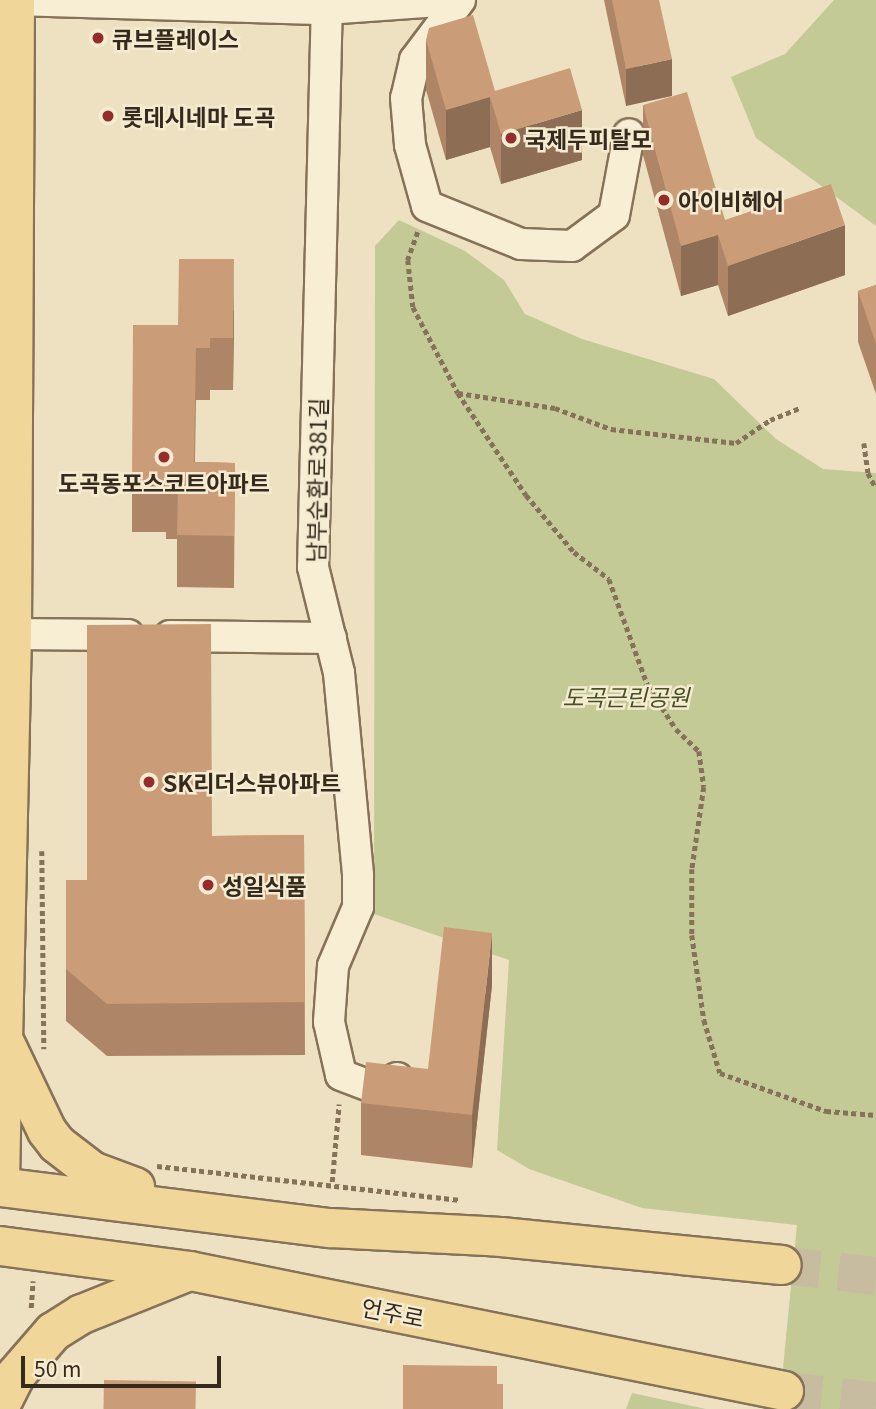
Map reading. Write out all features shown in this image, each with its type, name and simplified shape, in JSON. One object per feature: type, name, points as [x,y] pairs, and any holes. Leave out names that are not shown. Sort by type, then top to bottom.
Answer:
[{"type":"main road","points":[[0,1179],[12,634],[15,0]]},
{"type":"main road","points":[[3,1039],[47,1131],[75,1160],[92,1171],[196,1210]]},
{"type":"main road","points":[[0,1187],[331,1228],[501,1237],[782,1265]]},
{"type":"main road","name":"언주로","points":[[0,1246],[190,1271],[784,1391]]},
{"type":"main road","points":[[0,1406],[15,1376],[53,1332],[82,1314],[190,1271]]},
{"type":"street","points":[[15,0],[326,4],[453,0]]},
{"type":"street","points":[[460,0],[415,60],[406,98],[410,145],[427,206],[521,244],[572,246],[614,215],[629,134]]},
{"type":"street","name":"남부순환로381길","points":[[326,4],[313,567],[339,673],[358,875],[358,907],[333,966],[329,1022],[341,1075]]},
{"type":"street","points":[[12,634],[331,638]]},
{"type":"street","points":[[341,1075],[378,1088],[397,1078]]},
{"type":"path","points":[[427,206],[408,260],[414,307],[458,393],[526,495],[574,552],[609,579],[648,686],[676,729],[699,751],[704,787],[692,869],[692,935],[704,1020],[720,1073],[826,1111],[876,1115]]},
{"type":"path","points":[[458,393],[555,408],[611,429],[736,443],[769,420],[800,408]]},
{"type":"path","points":[[864,443],[868,473],[876,488]]},
{"type":"path","points":[[332,1182],[341,1075]]},
{"type":"path","points":[[154,1165],[270,1180],[332,1182],[468,1201]]},
{"type":"green space","points":[[834,0],[876,0],[876,226],[756,138],[731,77],[785,54]]},
{"type":"green space","name":"도곡근린공원","points":[[399,220],[465,251],[504,280],[525,314],[582,339],[714,379],[776,439],[823,469],[876,473],[876,1409],[779,1409],[797,1225],[642,1208],[529,1169],[497,1150],[509,960],[374,914],[375,246]]},
{"type":"green space","points":[[632,1393],[706,1409],[626,1409]]},
{"type":"building","points":[[612,0],[659,0],[672,59],[626,69]]},
{"type":"building","points":[[473,15],[495,91],[570,68],[582,110],[501,134],[490,97],[446,110],[426,40],[429,28]]},
{"type":"building","points":[[687,92],[725,220],[831,184],[845,225],[728,266],[718,235],[681,246],[643,105]]},
{"type":"building","points":[[179,259],[234,259],[233,338],[210,338],[210,348],[196,348],[194,462],[235,463],[234,536],[177,535],[178,487],[166,487],[166,480],[132,480],[133,325],[178,325]]},
{"type":"building","points":[[876,285],[876,344],[858,291]]},
{"type":"building","name":"SK리더스뷰아파트","points":[[211,624],[212,836],[304,835],[305,1002],[107,1004],[66,969],[66,880],[87,880],[87,625]]},
{"type":"building","points":[[444,927],[492,933],[472,1115],[361,1103],[366,1062],[428,1069]]},
{"type":"building","points":[[403,1365],[497,1366],[497,1384],[503,1384],[503,1409],[403,1409]]},
{"type":"building","points":[[104,1380],[196,1382],[196,1409],[103,1409]]},
{"type":"tunnel","points":[[782,1265],[876,1276]]},
{"type":"tunnel","points":[[784,1391],[876,1401]]},
{"type":"place","name":"큐브플레이스","points":[[98,38]]},
{"type":"place","name":"롯데시네마 도곡","points":[[108,116]]},
{"type":"place","name":"국제두피탈모","points":[[511,138]]},
{"type":"place","name":"아이비헤어","points":[[664,200]]},
{"type":"place","name":"도곡동포스코트아파트","points":[[164,457]]},
{"type":"place","name":"SK리더스뷰아파트","points":[[149,782]]},
{"type":"place","name":"성일식품","points":[[208,885]]}]
